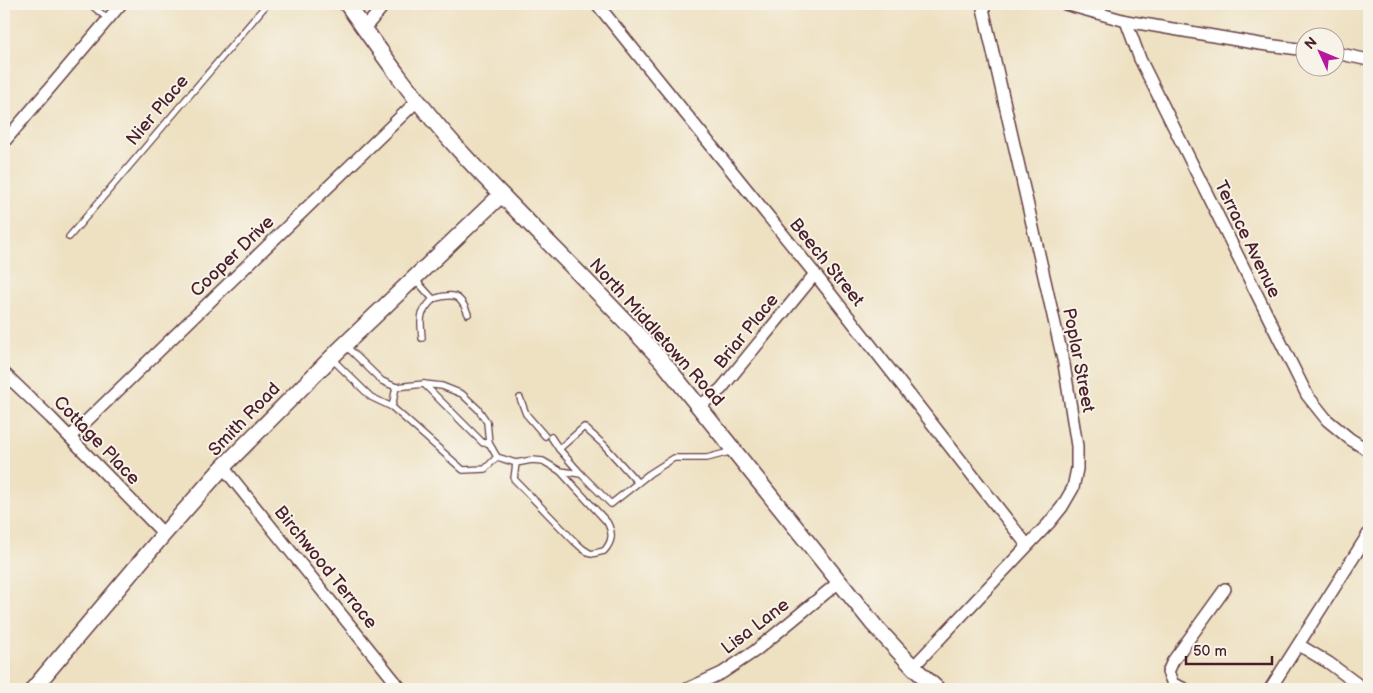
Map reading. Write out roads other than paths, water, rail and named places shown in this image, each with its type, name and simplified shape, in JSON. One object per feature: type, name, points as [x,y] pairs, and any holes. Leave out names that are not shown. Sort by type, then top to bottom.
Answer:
[{"type":"street","points":[[4,142],[121,4]]},
{"type":"street","name":"North Middletown Road","points":[[347,4],[418,100],[458,149],[501,195],[628,322],[700,406],[874,625],[912,667],[937,689]]},
{"type":"street","points":[[364,28],[385,4]]},
{"type":"street","name":"Beech Street","points":[[596,4],[814,274],[1027,545]]},
{"type":"street","name":"Poplar Street","points":[[912,667],[1062,507],[1073,488],[1077,469],[1077,446],[1064,364],[982,4]]},
{"type":"street","points":[[1065,4],[1126,21],[1296,49]]},
{"type":"street","name":"Terrace Avenue","points":[[1126,21],[1140,59],[1307,394],[1326,420],[1369,451]]},
{"type":"street","points":[[1346,55],[1369,60]]},
{"type":"street","name":"Cooper Drive","points":[[70,437],[418,100]]},
{"type":"street","name":"Smith Road","points":[[33,689],[223,467],[331,358],[501,195]]},
{"type":"street","name":"Briar Place","points":[[700,406],[721,389],[814,274]]},
{"type":"street","name":"Cottage Place","points":[[4,373],[70,437],[164,534]]},
{"type":"street","name":"Birchwood Terrace","points":[[223,467],[401,689]]},
{"type":"street","points":[[1270,689],[1369,533]]},
{"type":"street","name":"Lisa Lane","points":[[687,689],[722,673],[756,650],[839,582]]},
{"type":"street","points":[[1185,689],[1173,684],[1168,672],[1173,661],[1225,589]]},
{"type":"street","points":[[1299,645],[1330,663],[1364,689]]},
{"type":"lane","points":[[90,4],[108,19]]},
{"type":"lane","name":"Nier Place","points":[[69,237],[267,4]]},
{"type":"lane","points":[[414,278],[433,299]]},
{"type":"lane","points":[[422,338],[420,317],[423,309],[433,299],[447,295],[458,297],[464,304],[468,314]]},
{"type":"lane","points":[[345,345],[382,381],[396,387],[424,384],[442,386],[462,394],[478,409],[486,422],[489,443],[497,457],[516,463],[532,460],[543,461],[560,471],[607,522],[612,531],[611,539],[604,551],[591,554],[574,541],[514,479],[516,463]]},
{"type":"lane","points":[[331,358],[371,397],[392,407],[463,470],[485,469],[497,457]]},
{"type":"lane","points":[[424,384],[483,443],[489,443]]},
{"type":"lane","points":[[392,407],[396,387]]},
{"type":"lane","points":[[520,398],[526,414],[580,474],[611,504],[674,458],[707,458],[735,451]]},
{"type":"lane","points":[[559,449],[584,427],[604,445],[638,483]]},
{"type":"lane","points":[[560,471],[580,474]]}]
